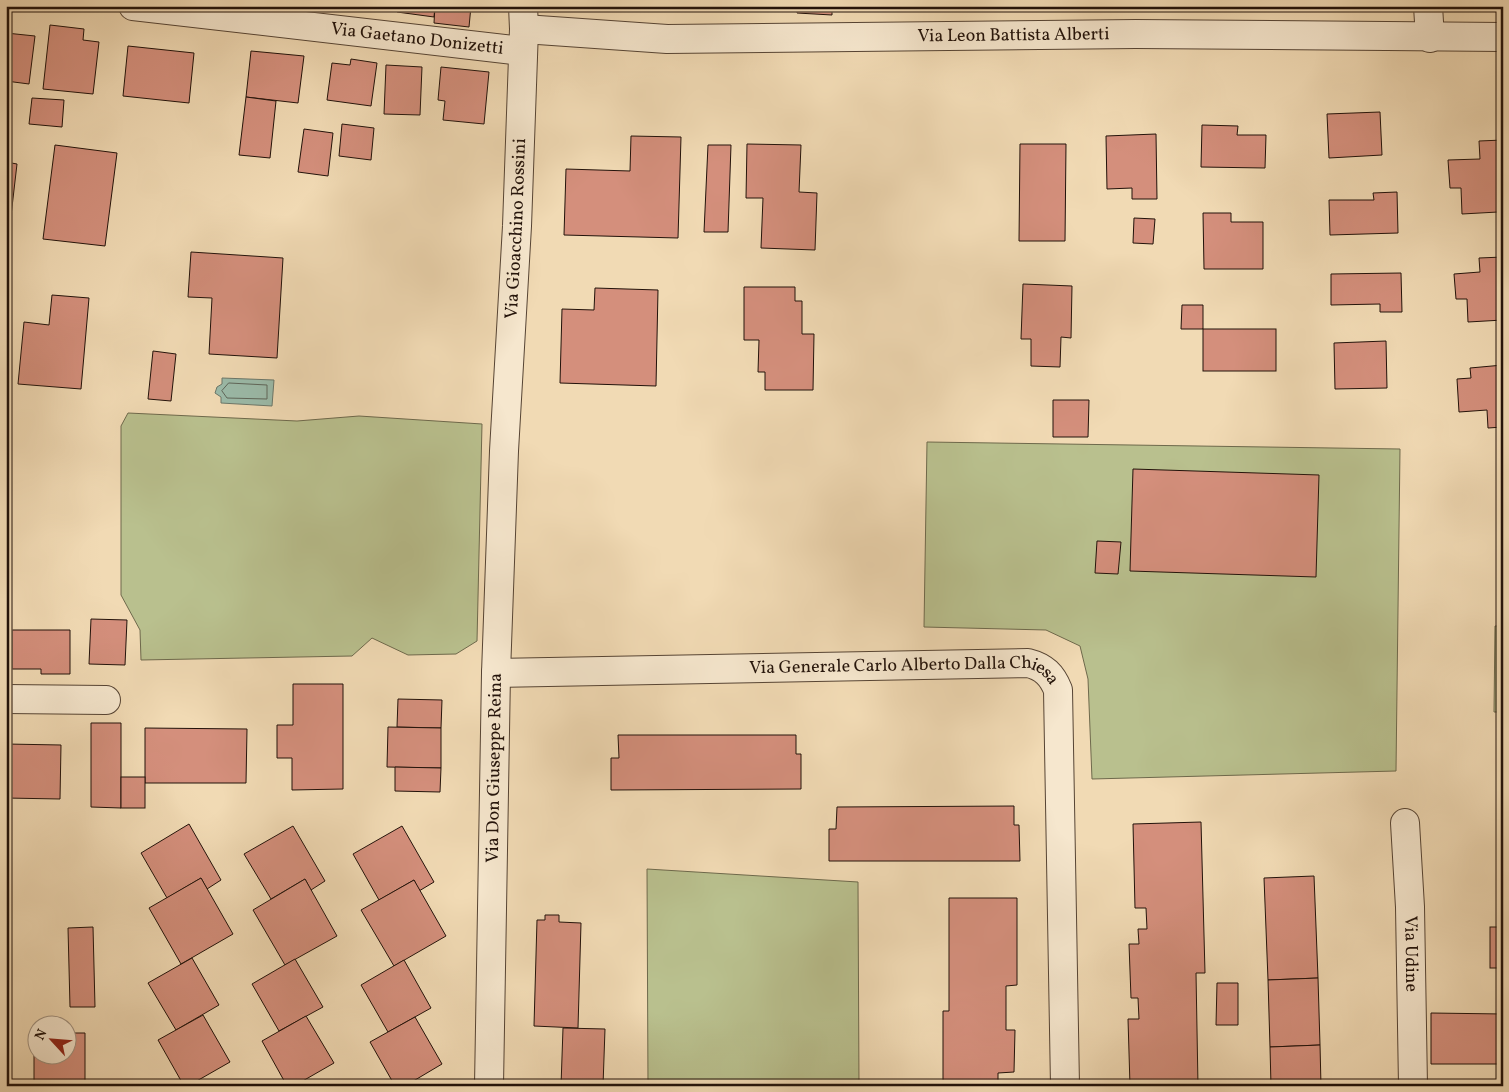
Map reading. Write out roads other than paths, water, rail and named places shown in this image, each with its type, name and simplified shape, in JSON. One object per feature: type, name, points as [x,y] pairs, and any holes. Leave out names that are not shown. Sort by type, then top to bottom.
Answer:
[{"type":"street","name":"Via Gaetano Donizetti","points":[[133,6],[523,29]]},
{"type":"street","points":[[1428,6],[1430,38]]},
{"type":"street","name":"Via Leon Battista Alberti","points":[[523,29],[668,40],[1136,34],[1503,38]]},
{"type":"street","name":"Via Gioacchino Rossini","points":[[504,451],[517,226],[523,29]]},
{"type":"street","name":"Via Don Giuseppe Reina","points":[[489,1086],[496,673],[504,451]]},
{"type":"street","name":"Via Generale Carlo Alberto Dalla Chiesa","points":[[496,673],[1028,663],[1046,670],[1054,680],[1058,690],[1065,1086]]},
{"type":"street","points":[[6,699],[106,700]]},
{"type":"street","name":"Via Udine","points":[[1405,823],[1410,907],[1413,1086]]},
{"type":"water","points":[[222,378],[274,380],[272,406],[221,403],[221,397],[215,393],[217,387],[222,384]]}]
